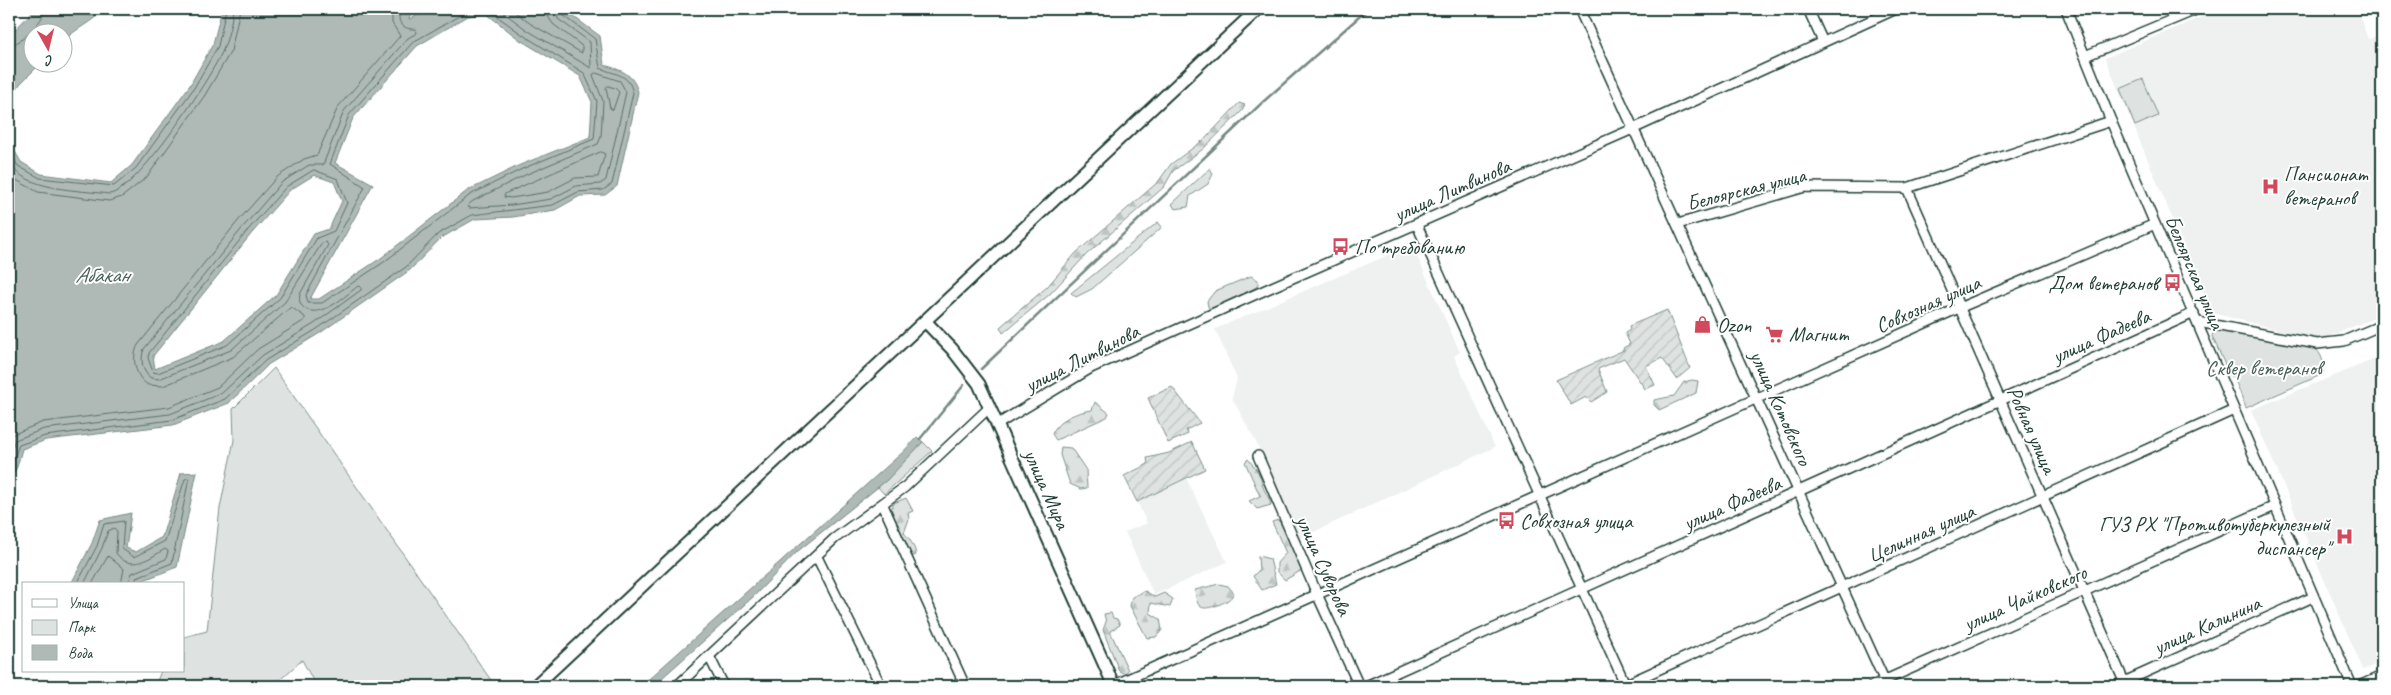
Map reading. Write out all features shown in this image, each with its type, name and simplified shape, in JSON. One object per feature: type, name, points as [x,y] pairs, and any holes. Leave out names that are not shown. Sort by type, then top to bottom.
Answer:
[{"type":"main road","points":[[536,686],[1258,9]]},
{"type":"main road","name":"улица Мира","points":[[924,321],[952,349],[979,384],[1113,686]]},
{"type":"street","name":"улица Котовского","points":[[1579,9],[1635,128],[1886,683]]},
{"type":"street","points":[[1808,9],[1823,42]]},
{"type":"street","name":"улица Литвинова","points":[[998,424],[1091,368],[1635,128],[1896,9]]},
{"type":"street","name":"Белоярская улица","points":[[2066,9],[2111,121],[2352,686]]},
{"type":"street","points":[[2085,56],[2198,9]]},
{"type":"street","name":"Белоярская улица","points":[[1678,224],[1805,187],[1907,188],[2111,121]]},
{"type":"street","name":"Ровная улица","points":[[1907,188],[2125,684]]},
{"type":"street","name":"Совхозная улица","points":[[1113,686],[1959,308],[2155,224]]},
{"type":"street","points":[[1417,225],[1624,686]]},
{"type":"street","points":[[2196,318],[2318,344],[2331,344],[2382,325]]},
{"type":"street","name":"улица Фадеева","points":[[1366,686],[2000,400],[2196,318]]},
{"type":"street","points":[[677,686],[710,658],[834,540],[905,487],[990,408]]},
{"type":"street","name":"Целинная улица","points":[[1624,686],[2234,410]]},
{"type":"street","name":"улица Суворова","points":[[1258,456],[1359,686]]},
{"type":"street","points":[[883,505],[964,686]]},
{"type":"street","name":"улица Чайковского","points":[[1872,686],[1886,683],[2084,591],[2275,506]]},
{"type":"street","points":[[817,557],[881,686]]},
{"type":"street","name":"улица Калинина","points":[[2115,686],[2125,684],[2313,596]]},
{"type":"street","points":[[710,658],[724,686]]},
{"type":"street","points":[[2359,686],[2382,676]]},
{"type":"shaded area","name":"Пансионат ветеранов","points":[[2220,9],[2357,9],[2368,39],[2382,36],[2382,315],[2320,340],[2212,313],[2105,58]]},
{"type":"shaded area","points":[[1412,245],[1460,352],[1454,356],[1495,447],[1301,538],[1255,440],[1232,398],[1237,379],[1215,329]]},
{"type":"shaded area","name":"ГУЗ РХ \"Противотуберкулезный диспансер\"","points":[[2382,356],[2382,662],[2363,670],[2251,410]]},
{"type":"shaded area","points":[[1186,478],[1227,562],[1154,595],[1125,532],[1147,523],[1137,502]]},
{"type":"green space","points":[[2143,79],[2158,116],[2135,126],[2120,89]]},
{"type":"green space","points":[[1239,103],[1245,105],[1242,111],[1203,149],[1173,171],[1164,187],[1087,254],[1050,294],[1003,333],[1000,327],[1047,287],[1076,253],[1158,182],[1171,164],[1205,139]]},
{"type":"green space","points":[[1210,168],[1213,174],[1208,184],[1190,196],[1188,207],[1175,209],[1172,204]]},
{"type":"green space","points":[[1158,222],[1162,227],[1092,289],[1076,297],[1071,293]]},
{"type":"green space","points":[[1251,276],[1258,280],[1258,285],[1255,288],[1211,309],[1208,307],[1207,301],[1215,291]]},
{"type":"green space","points":[[1667,310],[1690,368],[1677,379],[1662,358],[1646,366],[1655,385],[1645,389],[1624,358],[1598,369],[1607,392],[1591,402],[1586,397],[1571,405],[1556,380],[1624,350],[1623,348],[1630,344],[1625,333],[1630,330],[1629,326]]},
{"type":"green space","name":"Сквер ветеранов","points":[[2215,328],[2312,346],[2322,358],[2323,374],[2246,408],[2234,377],[2230,376],[2212,336]]},
{"type":"green space","points":[[274,368],[495,686],[316,686],[302,660],[273,686],[155,686],[161,672],[185,672],[185,637],[207,631],[220,508],[234,440],[233,409]]},
{"type":"green space","points":[[1698,381],[1696,393],[1659,410],[1654,405],[1654,400],[1674,396],[1684,382]]},
{"type":"green space","points":[[1172,387],[1200,423],[1186,430],[1188,434],[1168,443],[1148,398]]},
{"type":"green space","points":[[1095,402],[1109,413],[1107,417],[1056,440],[1052,434],[1063,420],[1080,412],[1092,410]]},
{"type":"green space","points":[[923,442],[932,451],[884,494],[878,487]]},
{"type":"green space","points":[[1192,442],[1205,469],[1137,502],[1124,476],[1148,464],[1147,458],[1169,453]]},
{"type":"green space","points":[[1061,447],[1071,448],[1086,470],[1087,488],[1081,489],[1070,484],[1060,455]]},
{"type":"green space","points":[[1248,459],[1259,475],[1271,505],[1257,509],[1249,501],[1260,496],[1245,462]]},
{"type":"green space","points":[[906,498],[913,511],[908,513],[909,519],[904,533],[912,543],[916,555],[911,557],[890,511],[894,503]]},
{"type":"green space","points":[[1278,520],[1297,549],[1302,570],[1285,580],[1277,572],[1277,563],[1286,553],[1272,522]]},
{"type":"green space","points":[[1258,556],[1270,559],[1276,584],[1262,590],[1253,576],[1259,570]]},
{"type":"green space","points":[[1219,584],[1228,586],[1234,593],[1226,601],[1218,605],[1208,608],[1201,607],[1197,601],[1195,590]]},
{"type":"green space","points":[[1145,591],[1155,597],[1164,593],[1173,599],[1170,607],[1151,603],[1150,613],[1160,619],[1162,630],[1156,637],[1147,638],[1130,606],[1132,597]]},
{"type":"green space","points":[[1111,613],[1120,625],[1110,631],[1128,670],[1125,674],[1119,671],[1103,630],[1106,622],[1104,614]]},
{"type":"water","points":[[35,9],[104,9],[95,18],[72,34],[72,22],[22,22]]},
{"type":"water","name":"Абакан","points":[[222,9],[413,9],[409,19],[433,9],[563,9],[600,36],[604,65],[630,76],[638,92],[617,186],[605,195],[580,196],[555,210],[513,217],[475,219],[441,238],[410,270],[320,333],[269,364],[229,403],[173,425],[46,440],[22,449],[17,467],[9,481],[9,141],[21,162],[41,174],[111,183],[132,165],[190,85],[213,44]],"holes":[[[487,14],[520,40],[580,76],[592,102],[590,137],[520,165],[467,191],[381,258],[319,299],[310,299],[373,184],[335,163],[353,118],[417,46],[468,16]],[[314,175],[334,182],[342,201],[329,229],[314,234],[276,295],[224,341],[155,369],[153,356],[252,233],[290,190]]]},
{"type":"water","points":[[22,22],[22,72],[32,72],[20,84],[9,101],[9,36]]},
{"type":"water","points":[[917,437],[923,442],[887,480],[798,551],[753,597],[653,686],[641,686],[903,452]]},
{"type":"water","points":[[197,472],[177,567],[139,582],[72,582],[92,543],[100,520],[131,513],[126,548],[136,552],[162,537],[181,473]]},
{"type":"waterway","points":[[981,369],[1264,101],[1368,9]]},
{"type":"waterway","points":[[920,439],[964,385]]},
{"type":"place","name":"Пансионат ветеранов","points":[[2270,186]]},
{"type":"place","name":"По требованию","points":[[1341,247]]},
{"type":"place","name":"Дом ветеранов","points":[[2172,283]]},
{"type":"place","name":"Ozon","points":[[1703,325]]},
{"type":"place","name":"Магнит","points":[[1775,334]]},
{"type":"place","name":"Совхозная улица","points":[[1506,521]]},
{"type":"place","name":"ГУЗ РХ \"Противотуберкулезный диспансер\"","points":[[2344,536]]}]
